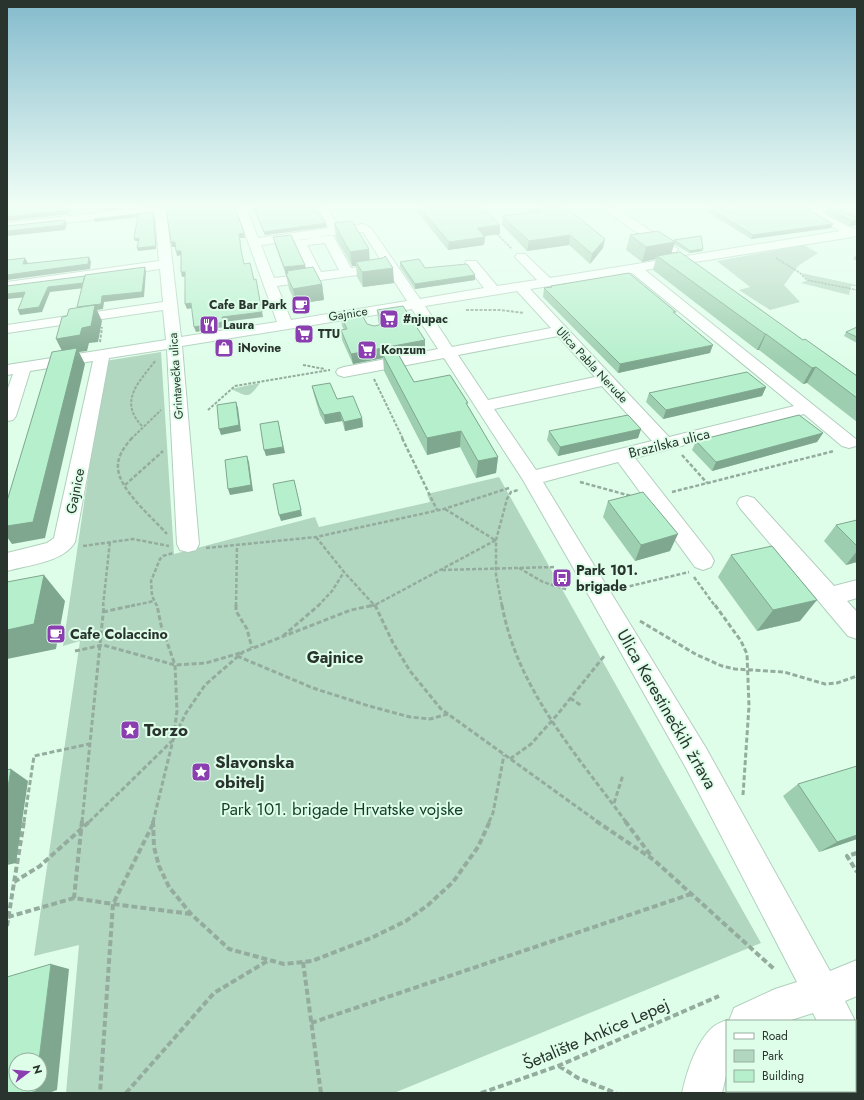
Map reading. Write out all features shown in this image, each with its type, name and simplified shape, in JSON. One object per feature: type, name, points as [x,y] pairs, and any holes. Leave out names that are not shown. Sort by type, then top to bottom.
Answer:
[{"type":"street","name":"Grintavečka ulica","points":[[165,259],[174,343],[186,548]]},
{"type":"street","points":[[261,259],[285,324]]},
{"type":"street","points":[[308,259],[316,277]]},
{"type":"street","points":[[340,259],[347,272]]},
{"type":"street","name":"Ulica Kerestinečkih žrtava","points":[[386,259],[531,478],[696,758],[829,1006]]},
{"type":"street","points":[[523,259],[547,282]]},
{"type":"street","name":"Gajnice","points":[[15,369],[101,350],[174,343],[494,290],[693,259]]},
{"type":"street","points":[[689,260],[706,272]]},
{"type":"street","points":[[7,286],[165,264]]},
{"type":"street","points":[[471,264],[494,290]]},
{"type":"street","points":[[271,284],[379,268]]},
{"type":"street","points":[[634,268],[808,408],[843,446]]},
{"type":"street","name":"Ulica Pabla Nerude","points":[[520,286],[664,444]]},
{"type":"street","points":[[7,329],[170,305]]},
{"type":"street","points":[[365,311],[371,325]]},
{"type":"street","points":[[344,372],[561,331]]},
{"type":"street","name":"Gajnice","points":[[54,550],[64,542],[101,350]]},
{"type":"street","points":[[7,416],[15,369]]},
{"type":"street","points":[[483,406],[606,380]]},
{"type":"street","name":"Brazilska ulica","points":[[531,478],[808,408]]},
{"type":"street","points":[[623,455],[697,566]]},
{"type":"street","points":[[747,503],[857,629]]},
{"type":"street","points":[[7,562],[54,550]]},
{"type":"street","points":[[829,597],[857,589]]},
{"type":"street","points":[[749,1020],[775,1007],[829,1006],[857,978]]},
{"type":"street","points":[[702,1093],[704,1079],[711,1063],[726,1040]]},
{"type":"path","points":[[780,260],[800,273],[807,280],[857,290]]},
{"type":"path","points":[[463,310],[517,311],[526,313]]},
{"type":"path","points":[[101,350],[102,325]]},
{"type":"path","points":[[142,426],[137,422],[131,412],[129,403],[145,373],[160,356]]},
{"type":"path","points":[[303,365],[344,372]]},
{"type":"path","points":[[368,368],[437,510]]},
{"type":"path","points":[[208,410],[235,386],[328,370]]},
{"type":"path","points":[[164,406],[142,426],[123,450],[118,462],[119,475],[128,490],[170,537]]},
{"type":"path","points":[[671,492],[843,446]]},
{"type":"path","points":[[125,485],[166,448]]},
{"type":"path","points":[[681,454],[707,483]]},
{"type":"path","points":[[573,480],[634,496]]},
{"type":"path","points":[[54,550],[132,539],[186,548],[237,545],[316,537],[407,518],[510,490],[496,540],[496,569],[505,623],[516,654],[535,694],[552,721],[654,860]]},
{"type":"path","points":[[444,509],[496,540]]},
{"type":"path","points":[[316,537],[379,612],[393,643],[410,671],[428,696],[448,714],[504,755],[654,860],[774,969]]},
{"type":"path","points":[[75,651],[103,645],[176,665],[206,663],[243,652],[351,610],[374,605],[496,540]]},
{"type":"path","points":[[74,898],[110,541]]},
{"type":"path","points":[[237,545],[236,611],[247,628],[252,648]]},
{"type":"path","points":[[100,1093],[113,904],[153,823],[173,740],[176,711],[176,665],[154,601],[151,581],[160,559],[163,556],[186,548]]},
{"type":"path","points":[[697,566],[741,640],[747,654],[749,671],[749,706],[742,796]]},
{"type":"path","points":[[440,570],[555,567]]},
{"type":"path","points":[[519,568],[543,582],[568,590]]},
{"type":"path","points":[[281,638],[322,603],[339,582],[344,572]]},
{"type":"path","points":[[102,612],[154,601]]},
{"type":"path","points":[[637,620],[714,663],[734,669],[794,674],[822,684],[831,684],[857,676]]},
{"type":"path","points":[[14,882],[40,866],[81,830],[173,740],[186,713],[205,685],[243,652]]},
{"type":"path","points":[[510,759],[531,744],[552,721],[605,655]]},
{"type":"path","points":[[237,656],[313,688],[369,706],[410,717],[430,719],[448,714]]},
{"type":"path","points":[[570,698],[582,706]]},
{"type":"path","points":[[7,926],[34,756],[89,744]]},
{"type":"path","points":[[153,823],[154,847],[159,866],[169,887],[191,914],[229,949],[284,964],[312,961],[371,938],[406,921],[428,905],[453,882],[478,847],[493,814],[504,755]]},
{"type":"path","points":[[614,804],[623,775]]},
{"type":"path","points":[[857,853],[847,856],[857,872]]},
{"type":"path","points":[[311,1023],[692,894]]},
{"type":"path","points":[[8,917],[74,898],[191,914]]},
{"type":"path","points":[[126,1093],[214,993],[269,960]]},
{"type":"path","points":[[303,962],[321,1093]]},
{"type":"path","name":"Šetalište Ankice Lepej","points":[[482,1093],[558,1066],[719,996]]},
{"type":"path","points":[[558,1066],[578,1078],[616,1093]]},
{"type":"green space","points":[[726,259],[808,259],[798,266],[784,285],[800,302],[770,310],[739,290],[750,287],[717,261]]},
{"type":"green space","points":[[801,273],[857,286],[851,286],[849,295],[801,283],[808,280]]},
{"type":"green space","name":"Park 101. brigade Hrvatske vojske","points":[[161,352],[174,554],[315,517],[319,527],[430,502],[427,494],[499,477],[761,943],[394,1093],[66,1093],[79,945],[34,956],[80,641],[63,646],[105,361]]},
{"type":"green space","points":[[260,383],[253,392],[248,395],[241,394],[231,389]]},
{"type":"building","points":[[25,259],[23,264],[67,259],[89,259],[88,264],[7,275],[7,260]]},
{"type":"building","points":[[181,259],[243,259],[244,264],[250,263],[254,280],[256,279],[262,312],[222,317],[223,322],[194,327],[191,303],[185,304],[185,272],[181,272]]},
{"type":"building","points":[[281,259],[302,259],[305,265],[284,267]]},
{"type":"building","points":[[387,259],[393,268],[362,272],[356,262]]},
{"type":"building","points":[[419,259],[425,268],[467,264],[475,275],[415,284],[400,262]]},
{"type":"building","points":[[662,259],[690,259],[803,340],[805,339],[857,376],[857,398],[816,367],[812,368]]},
{"type":"building","points":[[145,267],[142,292],[102,296],[101,304],[77,307],[85,275]]},
{"type":"building","points":[[313,267],[322,284],[293,289],[286,274],[288,273],[287,271]]},
{"type":"building","points":[[629,273],[713,345],[620,364],[544,288]]},
{"type":"building","points":[[85,276],[83,283],[48,287],[39,307],[18,310],[25,292],[7,294],[7,286]]},
{"type":"building","points":[[95,305],[91,326],[82,328],[80,335],[56,339],[62,317],[67,316],[69,309]]},
{"type":"building","points":[[403,306],[425,340],[351,354],[341,330],[347,329],[341,316],[361,313],[367,324],[374,326],[379,325],[382,321],[377,310]]},
{"type":"building","points":[[857,327],[857,337],[846,332]]},
{"type":"building","points":[[77,348],[33,522],[7,526],[7,501],[52,352]]},
{"type":"building","points":[[397,352],[414,382],[450,375],[468,403],[466,403],[498,457],[478,461],[461,431],[427,438],[383,355]]},
{"type":"building","points":[[747,372],[766,387],[666,410],[649,393]]},
{"type":"building","points":[[330,383],[337,399],[353,396],[362,418],[344,422],[340,412],[324,415],[312,386]]},
{"type":"building","points":[[236,402],[239,425],[219,429],[217,405]]},
{"type":"building","points":[[628,415],[641,429],[560,447],[549,431]]},
{"type":"building","points":[[799,415],[823,433],[716,462],[696,441]]},
{"type":"building","points":[[278,421],[283,447],[264,450],[260,424]]},
{"type":"building","points":[[247,456],[251,485],[228,489],[225,460]]},
{"type":"building","points":[[294,480],[301,510],[279,515],[273,484]]},
{"type":"building","points":[[643,492],[678,534],[641,545],[608,501]]},
{"type":"building","points":[[857,520],[857,546],[836,525]]},
{"type":"building","points":[[772,546],[817,600],[773,610],[731,555]]},
{"type":"building","points":[[44,575],[34,624],[7,630],[7,582]]},
{"type":"building","points":[[857,766],[857,835],[837,842],[798,784]]},
{"type":"building","points":[[11,769],[7,793],[7,770]]},
{"type":"building","points":[[51,964],[40,1052],[8,1052],[8,1092],[33,1092],[30,1093],[7,1093],[7,977]]},
{"type":"place","name":"Cafe Bar Park","points":[[301,305]]},
{"type":"place","name":"#njupac","points":[[389,319]]},
{"type":"place","name":"Laura","points":[[209,325]]},
{"type":"place","name":"TTU","points":[[304,334]]},
{"type":"place","name":"iNovine","points":[[224,348]]},
{"type":"place","name":"Konzum","points":[[367,350]]},
{"type":"place","name":"Park 101. brigade","points":[[562,578]]},
{"type":"place","name":"Cafe Colaccino","points":[[56,634]]},
{"type":"place","name":"Torzo","points":[[130,730]]},
{"type":"place","name":"Slavonska obitelj","points":[[201,772]]},
{"type":"district","name":"Gajnice","points":[[335,657]]}]
